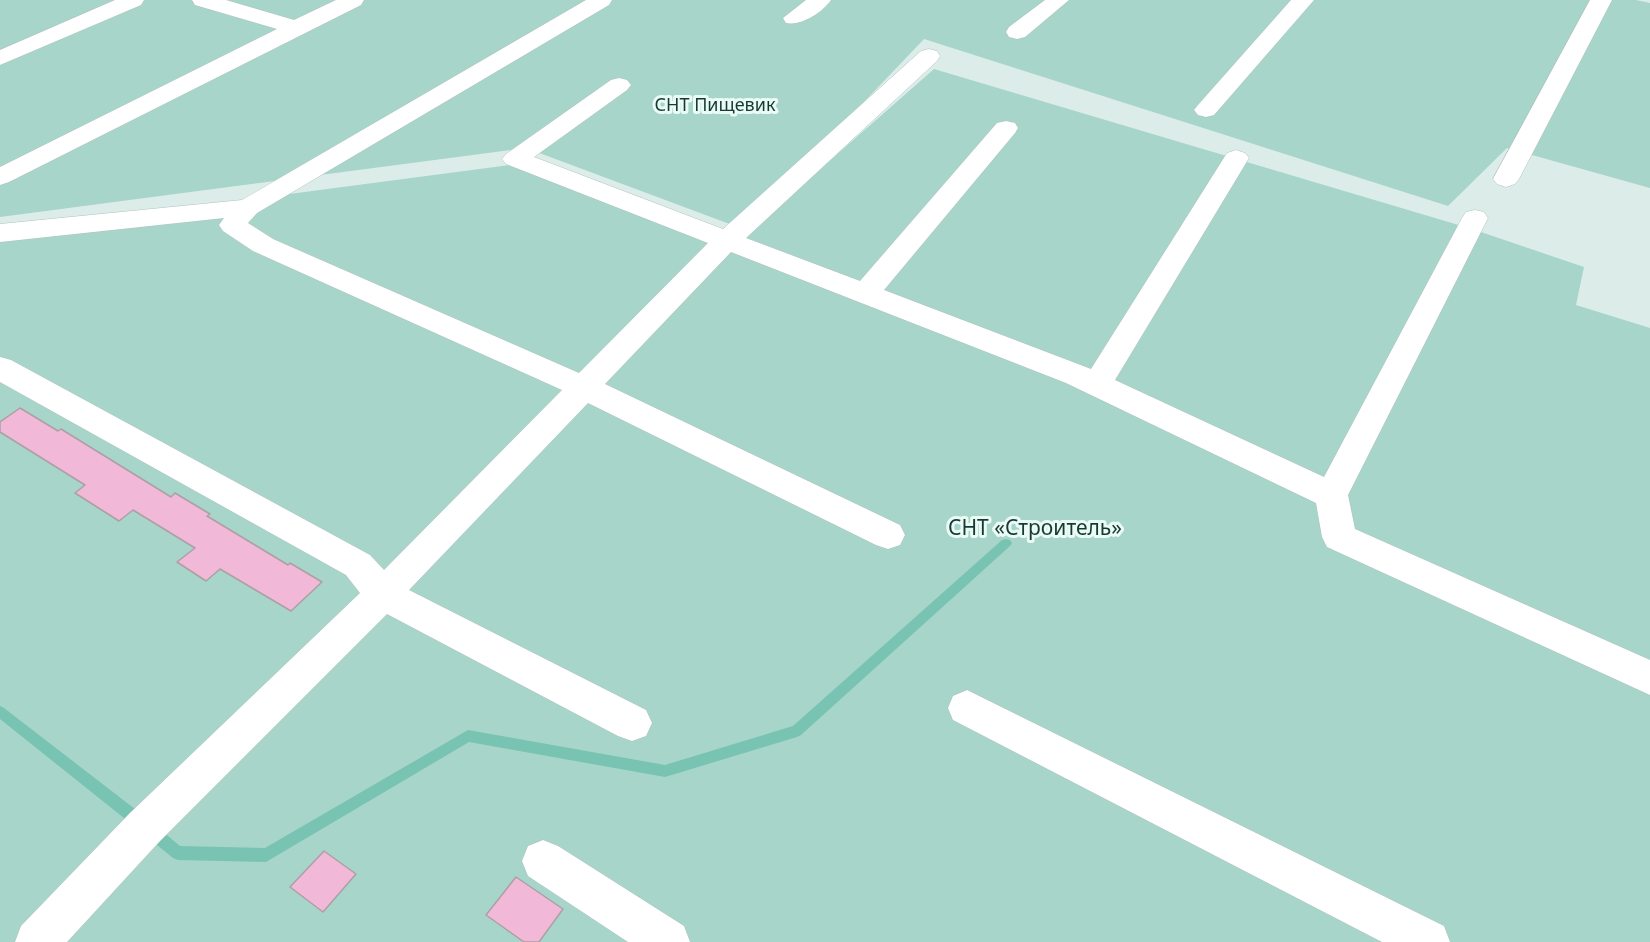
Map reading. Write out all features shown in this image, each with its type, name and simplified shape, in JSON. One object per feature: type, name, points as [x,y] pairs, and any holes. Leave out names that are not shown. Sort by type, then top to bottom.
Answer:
[{"type":"street","points":[[0,58],[133,0]]},
{"type":"street","points":[[203,0],[296,28]]},
{"type":"street","points":[[0,177],[354,0]]},
{"type":"street","points":[[601,0],[248,207],[232,225],[263,245],[583,387],[888,535]]},
{"type":"street","points":[[794,18],[820,0]]},
{"type":"street","points":[[1017,32],[1058,0]]},
{"type":"street","points":[[1206,110],[1303,0]]},
{"type":"street","points":[[1506,179],[1601,0]]},
{"type":"street","points":[[37,942],[145,826],[383,594],[727,240],[928,56]]},
{"type":"street","points":[[619,85],[515,159],[1097,385],[1331,495]]},
{"type":"street","points":[[865,294],[1006,128]]},
{"type":"street","points":[[1097,385],[1236,158]]},
{"type":"street","points":[[0,233],[248,207]]},
{"type":"street","points":[[1475,218],[1331,495],[1339,537],[1650,678]]},
{"type":"street","points":[[0,368],[358,566],[383,594],[632,723]]},
{"type":"street","points":[[967,708],[1428,942]]},
{"type":"street","points":[[543,861],[668,942]]},
{"type":"green space","name":"СНТ Пищевик","points":[[0,0],[1636,0],[1650,3],[1650,188],[1507,148],[1448,206],[924,39],[743,229],[526,148],[0,217]]},
{"type":"green space","name":"СНТ «Строитель»","points":[[934,69],[1472,229],[1584,267],[1576,305],[1650,328],[1650,942],[0,942],[0,232],[510,165],[735,244]]},
{"type":"building","points":[[20,408],[58,431],[61,429],[171,497],[175,493],[210,514],[207,516],[288,565],[290,563],[322,582],[291,611],[220,569],[206,581],[177,562],[195,548],[133,510],[119,521],[75,493],[85,485],[0,432],[0,422]]},
{"type":"building","points":[[324,851],[356,874],[323,912],[290,887]]},
{"type":"building","points":[[516,877],[563,909],[539,942],[524,942],[486,915]]},
{"type":"waterway","points":[[151,831],[178,853],[266,855],[468,736],[665,771],[797,731],[1006,543]]},
{"type":"waterway","points":[[0,712],[139,821]]}]
